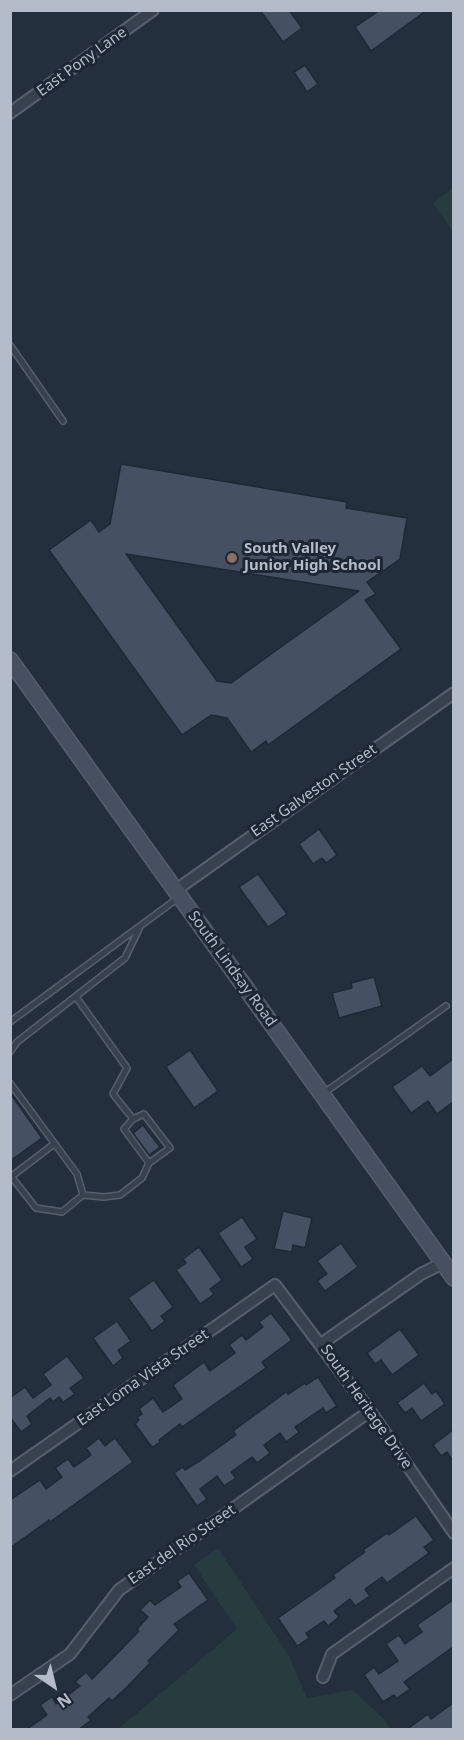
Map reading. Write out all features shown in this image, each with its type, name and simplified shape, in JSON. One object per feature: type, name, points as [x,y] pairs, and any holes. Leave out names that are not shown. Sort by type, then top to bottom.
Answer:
[{"type":"main road","name":"South Lindsay Road","points":[[10,660],[322,1094],[448,1261],[453,1278]]},
{"type":"street","name":"East Pony Lane","points":[[10,113],[153,10]]},
{"type":"street","name":"East Galveston Street","points":[[178,893],[453,693]]},
{"type":"street","points":[[321,1344],[421,1274],[448,1261]]},
{"type":"street","name":"South Heritage Drive","points":[[275,1285],[370,1411],[453,1533]]},
{"type":"street","name":"East Loma Vista Street","points":[[10,1471],[275,1285]]},
{"type":"street","name":"East del Rio Street","points":[[10,1695],[70,1653],[118,1590],[370,1411]]},
{"type":"street","points":[[323,1677],[332,1654],[453,1568]]},
{"type":"lane","points":[[10,345],[63,421]]},
{"type":"lane","points":[[10,1022],[140,927],[178,893]]},
{"type":"lane","points":[[10,1052],[17,1042],[125,957],[140,927]]},
{"type":"lane","points":[[76,997],[127,1068],[113,1094],[133,1119]]},
{"type":"lane","points":[[322,1094],[446,1006]]},
{"type":"lane","points":[[10,1083],[77,1174],[83,1195]]},
{"type":"lane","points":[[54,1144],[11,1175],[36,1208],[62,1212],[83,1195],[104,1197],[120,1195],[142,1178],[149,1163],[170,1148],[144,1114],[133,1119],[124,1129],[149,1163]]},
{"type":"green space","points":[[453,188],[453,232],[433,203]]},
{"type":"green space","points":[[218,1548],[289,1656],[307,1698],[352,1690],[384,1719],[391,1729],[118,1729],[237,1629],[194,1565]]},
{"type":"building","points":[[260,10],[289,10],[302,28],[283,42]]},
{"type":"building","points":[[380,10],[427,10],[371,51],[355,27]]},
{"type":"building","points":[[305,65],[318,84],[307,92],[294,72]]},
{"type":"building","points":[[121,464],[347,502],[346,508],[407,518],[400,559],[367,582],[376,594],[365,600],[401,649],[268,745],[266,741],[251,752],[227,718],[211,715],[182,735],[49,550],[91,520],[99,532],[110,524]],"holes":[[[126,554],[359,591],[231,683],[217,681]]]},
{"type":"building","points":[[319,829],[337,855],[326,863],[322,858],[313,864],[299,844]]},
{"type":"building","points":[[258,874],[287,914],[268,927],[239,887]]},
{"type":"building","points":[[374,977],[382,1006],[339,1018],[332,993],[352,988],[351,983]]},
{"type":"building","points":[[190,1050],[218,1091],[194,1108],[166,1067]]},
{"type":"building","points":[[453,1059],[453,1102],[437,1114],[428,1101],[411,1113],[392,1087],[422,1066],[430,1076]]},
{"type":"building","points":[[10,1093],[42,1138],[10,1161]]},
{"type":"building","points":[[143,1125],[160,1147],[149,1155],[133,1133]]},
{"type":"building","points":[[283,1211],[312,1218],[305,1248],[293,1245],[292,1252],[274,1249]]},
{"type":"building","points":[[242,1217],[257,1239],[245,1247],[253,1259],[241,1267],[218,1233]]},
{"type":"building","points":[[341,1243],[358,1267],[325,1291],[317,1281],[327,1274],[317,1261]]},
{"type":"building","points":[[199,1247],[222,1280],[210,1289],[214,1294],[200,1304],[176,1270],[186,1263],[183,1259]]},
{"type":"building","points":[[154,1280],[173,1307],[161,1316],[165,1321],[152,1331],[128,1298]]},
{"type":"building","points":[[271,1313],[292,1340],[262,1362],[266,1368],[182,1427],[180,1424],[153,1447],[151,1446],[135,1424],[139,1420],[137,1417],[142,1414],[139,1409],[153,1398],[163,1412],[182,1399],[173,1385],[204,1362],[210,1371],[235,1353],[229,1345],[242,1335],[246,1340],[263,1327],[259,1322]]},
{"type":"building","points":[[117,1321],[131,1341],[118,1350],[123,1358],[113,1366],[93,1338]]},
{"type":"building","points":[[400,1329],[419,1355],[392,1375],[381,1360],[375,1364],[367,1353]]},
{"type":"building","points":[[67,1356],[84,1378],[70,1388],[75,1394],[63,1402],[59,1397],[53,1402],[50,1398],[27,1416],[32,1424],[21,1432],[10,1417],[10,1398],[25,1387],[33,1398],[51,1385],[43,1374]]},
{"type":"building","points":[[318,1377],[337,1406],[326,1413],[323,1408],[295,1427],[299,1432],[286,1442],[280,1433],[264,1445],[270,1453],[257,1463],[252,1457],[231,1472],[236,1478],[224,1486],[217,1476],[200,1489],[207,1499],[197,1506],[174,1473],[183,1467],[185,1470],[236,1435],[233,1431],[286,1392],[288,1394]]},
{"type":"building","points":[[424,1383],[432,1394],[436,1391],[445,1404],[421,1421],[412,1408],[405,1413],[397,1403]]},
{"type":"building","points":[[453,1430],[453,1461],[447,1452],[441,1456],[433,1445]]},
{"type":"building","points":[[99,1438],[105,1446],[115,1438],[133,1462],[10,1548],[10,1500],[40,1480],[46,1489],[62,1477],[55,1468],[68,1459],[74,1467],[91,1455],[86,1448]]},
{"type":"building","points":[[416,1516],[434,1540],[424,1547],[429,1553],[387,1583],[382,1577],[365,1589],[370,1596],[355,1606],[350,1599],[334,1611],[339,1617],[328,1626],[324,1621],[306,1633],[309,1638],[297,1646],[278,1618],[335,1578],[333,1575],[365,1552],[363,1550]]},
{"type":"building","points":[[189,1573],[208,1600],[174,1624],[179,1630],[148,1661],[150,1663],[128,1686],[112,1701],[109,1698],[88,1717],[91,1720],[78,1730],[26,1730],[47,1715],[40,1705],[52,1697],[56,1704],[80,1686],[75,1682],[86,1672],[92,1679],[139,1631],[137,1629],[148,1617],[140,1610],[150,1600],[155,1605],[181,1587],[177,1581]]},
{"type":"building","points":[[453,1600],[453,1647],[404,1682],[410,1689],[397,1698],[394,1695],[383,1702],[364,1675],[374,1667],[379,1674],[398,1661],[386,1644],[399,1635],[405,1644],[422,1632],[417,1625]]},
{"type":"building","points":[[453,1703],[453,1730],[406,1730],[428,1714],[431,1719]]},
{"type":"place","name":"South Valley Junior High School","points":[[232,558]]}]
